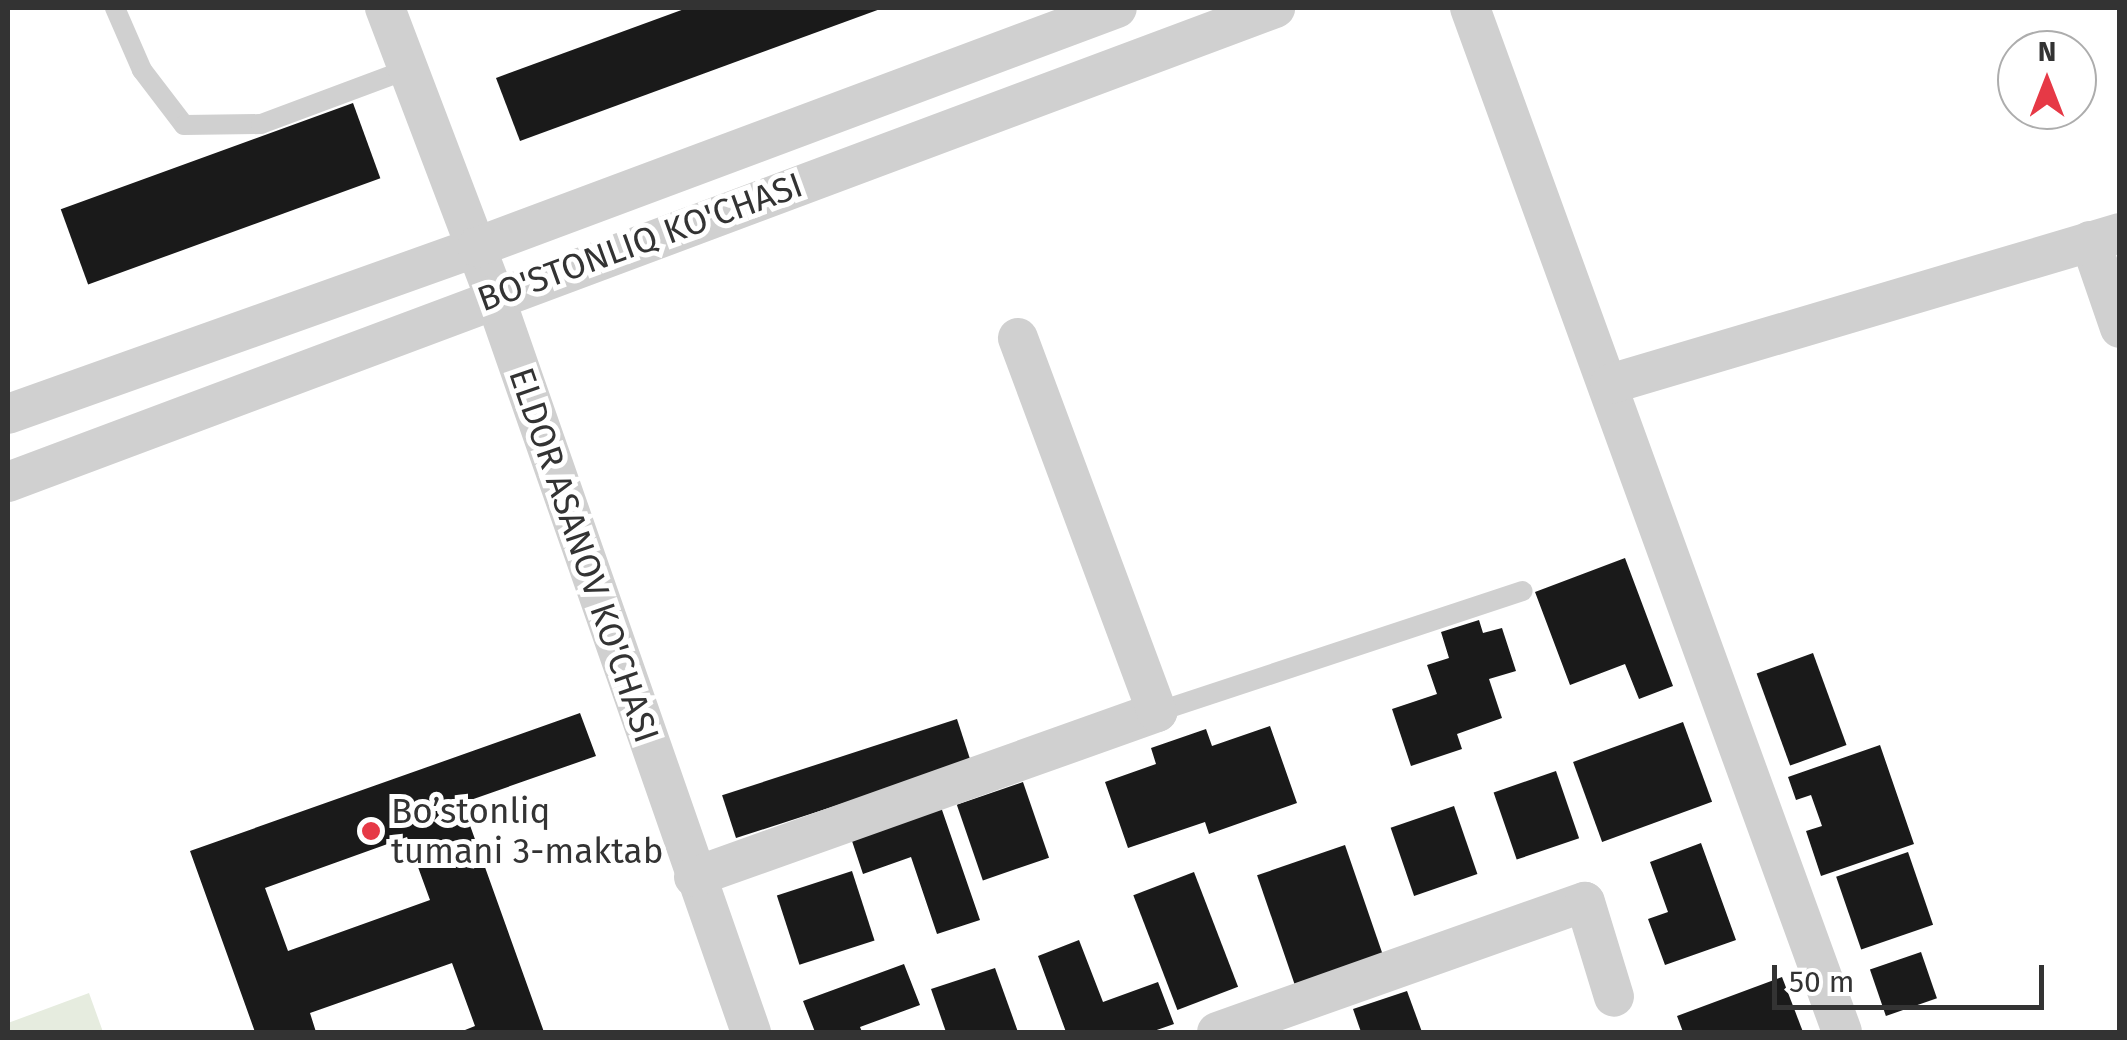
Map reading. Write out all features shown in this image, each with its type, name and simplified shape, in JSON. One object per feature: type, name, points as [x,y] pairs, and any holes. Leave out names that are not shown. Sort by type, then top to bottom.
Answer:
[{"type":"street","name":"ELDOR ASANOV KO'CHASI","points":[[385,8],[494,295],[751,1032]]},
{"type":"street","name":"BO'STONLIQ KO'CHASI","points":[[8,414],[477,248],[1117,8]]},
{"type":"street","name":"BO'STONLIQ KO'CHASI","points":[[8,482],[494,295],[1274,8]]},
{"type":"street","points":[[1470,8],[1610,384],[1842,1032]]},
{"type":"street","points":[[1610,384],[2105,237],[2120,328]]},
{"type":"street","points":[[694,877],[1157,712],[1018,338]]},
{"type":"street","points":[[1218,1032],[1585,902],[1614,997]]},
{"type":"lane","points":[[115,8],[142,70],[184,125],[261,124],[408,68]]},
{"type":"lane","points":[[1157,712],[1522,591]]},
{"type":"shaded area","points":[[89,993],[103,1032],[8,1032],[8,1023]]},
{"type":"building","points":[[687,8],[883,8],[520,141],[496,78]]},
{"type":"building","points":[[353,103],[380,178],[88,285],[61,209]]},
{"type":"building","points":[[1625,558],[1673,686],[1639,699],[1625,664],[1570,685],[1535,592]]},
{"type":"building","points":[[1479,620],[1483,633],[1502,628],[1516,671],[1489,679],[1502,718],[1457,734],[1462,749],[1411,766],[1392,709],[1437,694],[1427,665],[1449,658],[1441,632]]},
{"type":"building","points":[[1813,653],[1847,745],[1790,766],[1757,674]]},
{"type":"building","points":[[580,713],[596,756],[462,803],[544,1032],[460,1032],[475,1026],[452,963],[310,1013],[316,1032],[255,1032],[190,851]],"holes":[[[407,837],[430,900],[288,951],[265,888]]]},
{"type":"building","points":[[957,719],[971,762],[736,838],[722,795]]},
{"type":"building","points":[[1683,722],[1712,802],[1602,842],[1573,762]]},
{"type":"building","points":[[1270,726],[1297,803],[1209,834],[1205,822],[1128,848],[1105,782],[1156,764],[1151,748],[1206,729],[1212,746]]},
{"type":"building","points":[[1880,745],[1914,844],[1821,876],[1806,831],[1822,826],[1811,795],[1796,800],[1788,777]]},
{"type":"building","points":[[1556,771],[1579,838],[1517,860],[1494,792]]},
{"type":"building","points":[[1023,782],[1049,858],[983,880],[957,805]]},
{"type":"building","points":[[1454,806],[1477,874],[1414,896],[1391,828]]},
{"type":"building","points":[[941,807],[980,920],[937,934],[911,857],[863,874],[851,838]]},
{"type":"building","points":[[1701,843],[1736,940],[1665,965],[1648,919],[1668,912],[1650,862]]},
{"type":"building","points":[[1345,845],[1383,957],[1295,987],[1257,875]]},
{"type":"building","points":[[1908,852],[1933,925],[1861,950],[1836,877]]},
{"type":"building","points":[[852,871],[875,940],[799,965],[777,895]]},
{"type":"building","points":[[1194,872],[1238,987],[1177,1010],[1133,895]]},
{"type":"building","points":[[1079,940],[1103,1002],[1158,982],[1174,1024],[1151,1032],[1066,1032],[1038,956]]},
{"type":"building","points":[[1921,952],[1937,998],[1886,1016],[1870,970]]},
{"type":"building","points":[[904,964],[920,1005],[860,1027],[862,1032],[815,1032],[803,1001]]},
{"type":"building","points":[[995,968],[1018,1032],[946,1032],[931,989]]},
{"type":"building","points":[[1782,977],[1803,1032],[1683,1032],[1677,1016]]},
{"type":"building","points":[[1407,991],[1422,1032],[1361,1032],[1353,1009]]},
{"type":"place","name":"Bo’stonliq tumani 3-maktab","points":[[371,831]]}]
